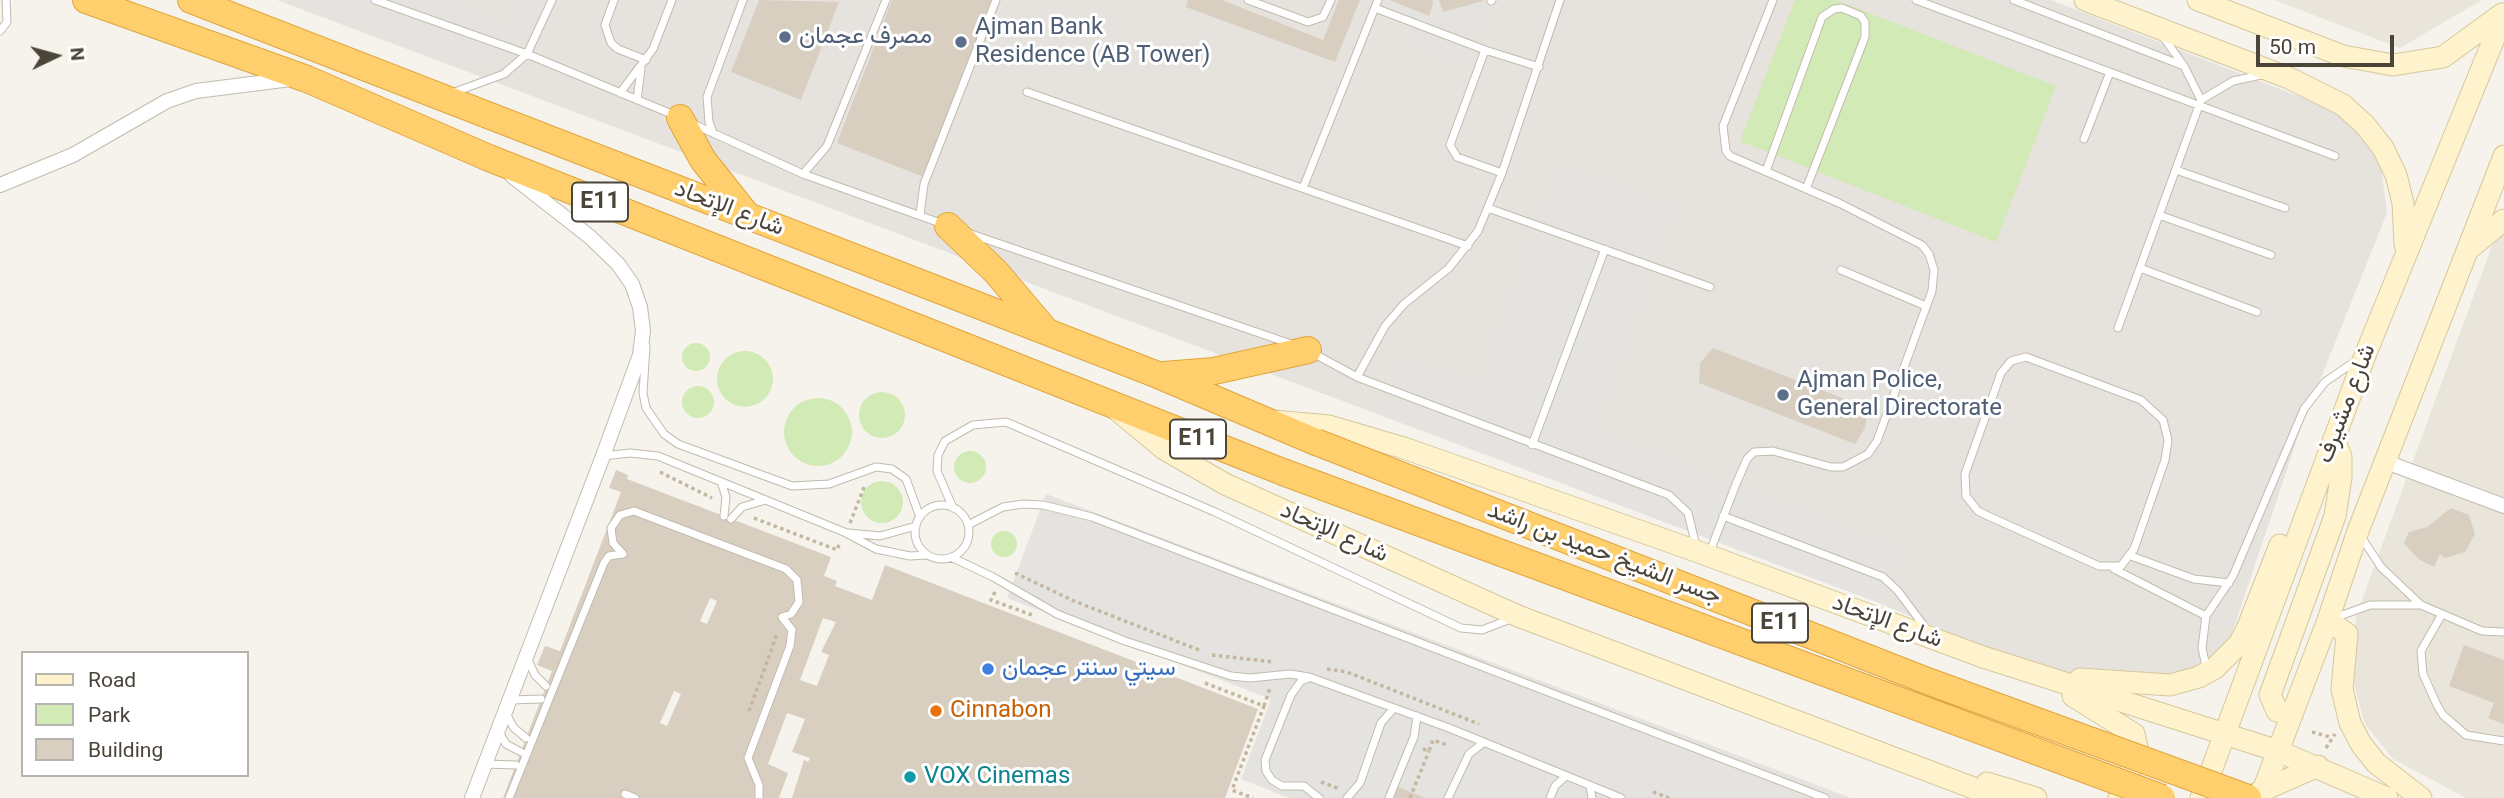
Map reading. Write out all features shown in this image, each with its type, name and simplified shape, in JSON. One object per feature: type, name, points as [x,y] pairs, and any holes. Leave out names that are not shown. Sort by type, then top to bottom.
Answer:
[{"type":"highway","name":"شارع الإتحاد","points":[[86,0],[307,79],[489,158],[1283,472]]},
{"type":"highway","name":"شارع الإتحاد","points":[[191,0],[232,9],[438,96],[1158,375],[1316,442]]},
{"type":"highway","points":[[680,118],[703,160],[747,216]]},
{"type":"highway","points":[[948,226],[996,272],[1050,335]]},
{"type":"highway","points":[[1158,375],[1214,371],[1308,350]]},
{"type":"highway","name":"جسر الشيخ حميد بن راشد","points":[[1316,442],[1930,682],[2255,796]]},
{"type":"highway","name":"جسر الشيخ حميد بن راشد","points":[[1283,472],[2162,798]]},
{"type":"main road","points":[[2085,0],[2289,78],[2343,105],[2365,125],[2383,148],[2396,175],[2403,203],[2405,253]]},
{"type":"main road","points":[[2197,0],[2343,56],[2393,65],[2443,57],[2504,13]]},
{"type":"main road","name":"شارع مشيرف","points":[[2201,798],[2366,353],[2504,13]]},
{"type":"main road","points":[[2255,796],[2278,751],[2328,620],[2358,531],[2504,156]]},
{"type":"main road","points":[[2469,248],[2504,220]]},
{"type":"main road","name":"شارع الإتحاد","points":[[1113,407],[1164,449],[1214,479],[1518,616],[1961,781],[2000,798]]},
{"type":"main road","name":"شارع الإتحاد","points":[[1264,421],[1294,420],[1360,433],[1702,553],[2036,675],[2278,751],[2387,798]]},
{"type":"main road","points":[[2036,675],[2157,685],[2190,680],[2207,673],[2227,658],[2247,629],[2303,485],[2334,438]]},
{"type":"main road","points":[[2292,715],[2277,711],[2270,695],[2335,516],[2341,477],[2340,457],[2334,438]]},
{"type":"main road","points":[[2328,620],[2347,634],[2342,689],[2350,723],[2376,764],[2421,798]]},
{"type":"main road","points":[[2036,675],[2134,734],[2137,752],[2119,798]]},
{"type":"main road","points":[[2202,727],[2214,798]]},
{"type":"main road","points":[[2225,798],[2226,735]]},
{"type":"main road","points":[[2231,798],[2278,751]]},
{"type":"main road","points":[[2255,796],[2318,766]]},
{"type":"main road","points":[[1961,781],[1979,780],[2036,798]]},
{"type":"main road","points":[[1961,781],[1989,798]]},
{"type":"street","points":[[0,185],[73,155],[167,101],[196,91],[256,81],[307,79]]},
{"type":"street","points":[[472,798],[640,355],[643,331],[640,307],[632,284],[618,264],[590,237],[489,158]]},
{"type":"street","points":[[2386,462],[2504,506]]},
{"type":"lane","points":[[0,31],[7,22],[6,0]]},
{"type":"lane","points":[[375,0],[527,54],[680,118],[803,174],[1308,350],[1357,377],[1669,495],[1688,513],[1702,553]]},
{"type":"lane","points":[[438,96],[483,84],[504,74],[527,54],[552,0]]},
{"type":"lane","points":[[614,0],[605,24],[611,43],[624,53],[644,62]]},
{"type":"lane","points":[[620,93],[644,62],[672,0]]},
{"type":"lane","points":[[713,133],[707,97],[743,0]]},
{"type":"lane","points":[[803,174],[827,146],[886,0]]},
{"type":"lane","points":[[920,214],[924,184],[996,0]]},
{"type":"lane","points":[[1248,0],[1308,22],[1323,17],[1331,0]]},
{"type":"lane","points":[[1357,377],[1385,326],[1404,304],[1449,268],[1468,246],[1502,173],[1560,0]]},
{"type":"lane","points":[[1556,16],[1566,0]]},
{"type":"lane","points":[[1702,553],[1723,516],[1747,459],[1754,452],[1773,451],[1831,467],[1843,467],[1868,454],[1877,441],[1932,291],[1934,270],[1929,254],[1923,246],[1806,189],[1730,156],[1722,135],[1723,126],[1773,0]]},
{"type":"lane","points":[[1916,0],[2200,103],[2335,156]]},
{"type":"lane","points":[[2014,0],[2184,66]]},
{"type":"lane","points":[[1303,188],[1377,4],[1485,50],[1539,67]]},
{"type":"lane","points":[[1766,171],[1822,17],[1834,9],[1842,8],[1861,16],[1866,29],[1865,37],[1806,189]]},
{"type":"lane","points":[[2156,28],[2184,66],[2200,103]]},
{"type":"lane","points":[[1485,50],[1450,145],[1457,157],[1502,173]]},
{"type":"lane","points":[[637,100],[644,62]]},
{"type":"lane","points":[[2084,139],[2110,72]]},
{"type":"lane","points":[[2118,328],[2200,103],[2216,89],[2242,78],[2270,75],[2289,78]]},
{"type":"lane","points":[[1027,92],[1468,246]]},
{"type":"lane","points":[[2176,170],[2285,208]]},
{"type":"lane","points":[[1488,208],[1710,287]]},
{"type":"lane","points":[[2159,215],[2271,255]]},
{"type":"lane","points":[[1532,445],[1605,249]]},
{"type":"lane","points":[[2140,268],[2257,312]]},
{"type":"lane","points":[[1841,270],[1926,306]]},
{"type":"lane","points":[[643,331],[647,355],[643,393],[646,408],[664,434],[678,444],[792,486],[829,485],[876,467],[892,470],[906,480],[920,517]]},
{"type":"lane","points":[[2207,673],[2202,648],[2206,617],[2229,583],[2309,399],[2325,382],[2366,353]]},
{"type":"lane","points":[[2114,568],[2131,556],[2168,450],[2167,430],[2163,420],[2141,400],[2026,357],[2011,361],[1998,381],[1965,474],[1966,496],[1978,511],[2099,566],[2114,568],[2176,598],[2206,617]]},
{"type":"lane","points":[[951,558],[967,541],[968,525],[953,508],[937,471],[938,455],[946,441],[972,425],[1006,422],[1216,512],[1461,628],[1482,630],[1518,616]]},
{"type":"lane","points":[[603,456],[630,453],[658,456],[766,499],[884,551],[951,558],[993,577],[1057,614],[1213,672],[1240,678],[1282,674],[1310,677],[1417,716],[1621,798]]},
{"type":"lane","points":[[721,482],[726,497],[727,517],[742,507],[766,499]]},
{"type":"lane","points":[[968,525],[1003,508],[1023,504],[1043,505],[1092,517],[1187,551],[1825,798]]},
{"type":"lane","points":[[928,555],[915,537],[920,517],[935,506],[953,508]]},
{"type":"lane","points":[[509,798],[604,563],[609,556],[623,554],[612,543],[611,528],[620,515],[634,511],[786,569],[797,580],[801,594],[796,608],[782,617],[788,623],[793,638],[748,758],[759,785],[759,798]]},
{"type":"lane","points":[[1723,516],[1883,577],[1898,591],[1933,639]]},
{"type":"lane","points":[[844,532],[880,536],[916,526]]},
{"type":"lane","points":[[2358,531],[2381,567],[2421,606]]},
{"type":"lane","points":[[2131,556],[2194,579],[2229,583]]},
{"type":"lane","points":[[2328,620],[2370,605],[2421,606],[2482,631],[2504,632]]},
{"type":"lane","points":[[2442,614],[2421,651],[2423,674],[2437,705],[2443,715],[2466,735],[2504,741]]},
{"type":"lane","points":[[528,652],[530,668],[546,686]]},
{"type":"lane","points":[[1310,677],[1301,681],[1291,695],[1265,760],[1266,771],[1272,780],[1282,786],[1304,786],[1319,798]]},
{"type":"lane","points":[[526,738],[514,728],[507,706],[541,699]]},
{"type":"lane","points":[[1350,796],[1360,783],[1381,723],[1394,708]]},
{"type":"lane","points":[[1389,798],[1414,737],[1417,716]]},
{"type":"lane","points":[[498,729],[506,744],[521,752]]},
{"type":"lane","points":[[1448,798],[1469,754],[1483,743]]},
{"type":"lane","points":[[485,764],[516,765]]},
{"type":"lane","points":[[1550,798],[1556,786],[1566,776]]},
{"type":"lane","points":[[1590,786],[1592,798]]},
{"type":"lane","points":[[625,794],[635,798]]},
{"type":"path","points":[[750,711],[782,617]]},
{"type":"path","points":[[2312,733],[2331,737]]},
{"type":"path","points":[[1410,798],[1429,751]]},
{"type":"path","points":[[1319,781],[1350,796]]},
{"type":"path","points":[[1653,792],[1669,798]]},
{"type":"shaded area","points":[[277,0],[2051,0],[2347,115],[2380,158],[2387,213],[2302,425],[2220,669],[2120,686],[2030,667],[1874,601]]},
{"type":"shaded area","points":[[297,0],[341,0],[384,16],[390,0],[433,0],[502,29],[489,62],[469,54],[463,66]]},
{"type":"shaded area","points":[[523,0],[541,0],[527,36],[511,29]]},
{"type":"shaded area","points":[[2274,0],[2482,0],[2400,48]]},
{"type":"shaded area","points":[[1391,1],[1429,16],[1482,1],[1460,59],[1413,42],[1421,24],[1387,11]]},
{"type":"shaded area","points":[[1562,169],[1669,209],[1590,427],[1483,388]]},
{"type":"shaded area","points":[[2504,213],[2504,798],[2466,798],[2393,759],[2365,724],[2352,677],[2356,616]]},
{"type":"shaded area","points":[[1406,361],[1893,550],[1874,601],[1385,416]]},
{"type":"shaded area","points":[[1046,494],[1851,798],[1289,798],[1241,779],[1271,699],[1007,598]]},
{"type":"green space","points":[[1795,0],[1836,0],[2056,86],[1996,242],[1740,141]]},
{"type":"green space","points":[[696,343],[706,347],[710,357],[706,367],[696,371],[686,367],[682,357],[686,347]]},
{"type":"green space","points":[[740,351],[750,351],[765,359],[771,368],[771,390],[765,399],[750,407],[740,407],[722,395],[717,384],[717,374],[729,356]]},
{"type":"green space","points":[[698,386],[710,390],[714,402],[710,414],[698,418],[686,414],[682,402],[686,390]]},
{"type":"green space","points":[[882,392],[898,399],[905,415],[898,431],[882,438],[866,431],[859,415],[866,399]]},
{"type":"green space","points":[[825,398],[846,413],[852,425],[850,445],[842,456],[825,466],[811,466],[794,456],[786,445],[784,425],[794,408],[805,400]]},
{"type":"green space","points":[[970,451],[982,455],[986,467],[982,479],[970,483],[958,479],[954,467],[958,455]]},
{"type":"green space","points":[[882,481],[897,487],[903,502],[897,517],[882,523],[867,517],[861,502],[867,487]]},
{"type":"green space","points":[[1004,531],[1013,535],[1017,544],[1013,553],[1004,557],[995,553],[991,544],[995,535]]},
{"type":"building","name":"مصرف عجمان","points":[[759,0],[839,2],[801,100],[731,72]]},
{"type":"building","points":[[892,0],[992,0],[924,177],[837,143]]},
{"type":"building","points":[[1188,0],[1222,0],[1323,40],[1339,0],[1360,0],[1335,62],[1186,7]]},
{"type":"building","points":[[1390,0],[1432,0],[1433,4],[1429,16]]},
{"type":"building","points":[[1439,0],[1483,0],[1483,1],[1443,12]]},
{"type":"building","name":"Ajman Police, General Directorate","points":[[1713,348],[1868,408],[1865,428],[1855,444],[1699,383],[1700,363]]},
{"type":"building","points":[[616,470],[628,475],[627,479],[831,557],[824,576],[837,581],[835,586],[872,600],[885,565],[1258,709],[1225,798],[792,798],[804,760],[808,762],[810,758],[792,752],[805,719],[787,713],[768,764],[788,773],[779,798],[503,798],[552,671],[537,665],[545,646],[560,651],[621,492],[609,488]],"holes":[[[710,598],[717,601],[707,624],[700,621]],[[823,618],[836,622],[821,652],[829,655],[817,686],[800,680]],[[674,691],[681,694],[667,726],[660,723]]]},
{"type":"building","points":[[2451,508],[2469,515],[2475,534],[2465,552],[2445,558],[2440,554],[2434,567],[2418,559],[2404,543],[2409,532],[2427,527]]},
{"type":"building","points":[[2464,645],[2504,660],[2504,724],[2488,718],[2494,703],[2449,686]]},
{"type":"building","points":[[1398,787],[1426,798],[1394,798]]},
{"type":"place","name":"مصرف عجمان","points":[[785,37]]},
{"type":"place","name":"Ajman Bank Residence (AB Tower)","points":[[961,42]]},
{"type":"place","name":"Ajman Police, General Directorate","points":[[1783,395]]},
{"type":"place","name":"سيتي سنتر عجمان","points":[[988,669]]},
{"type":"place","name":"Cinnabon","points":[[936,711]]},
{"type":"place","name":"VOX Cinemas","points":[[910,777]]}]
